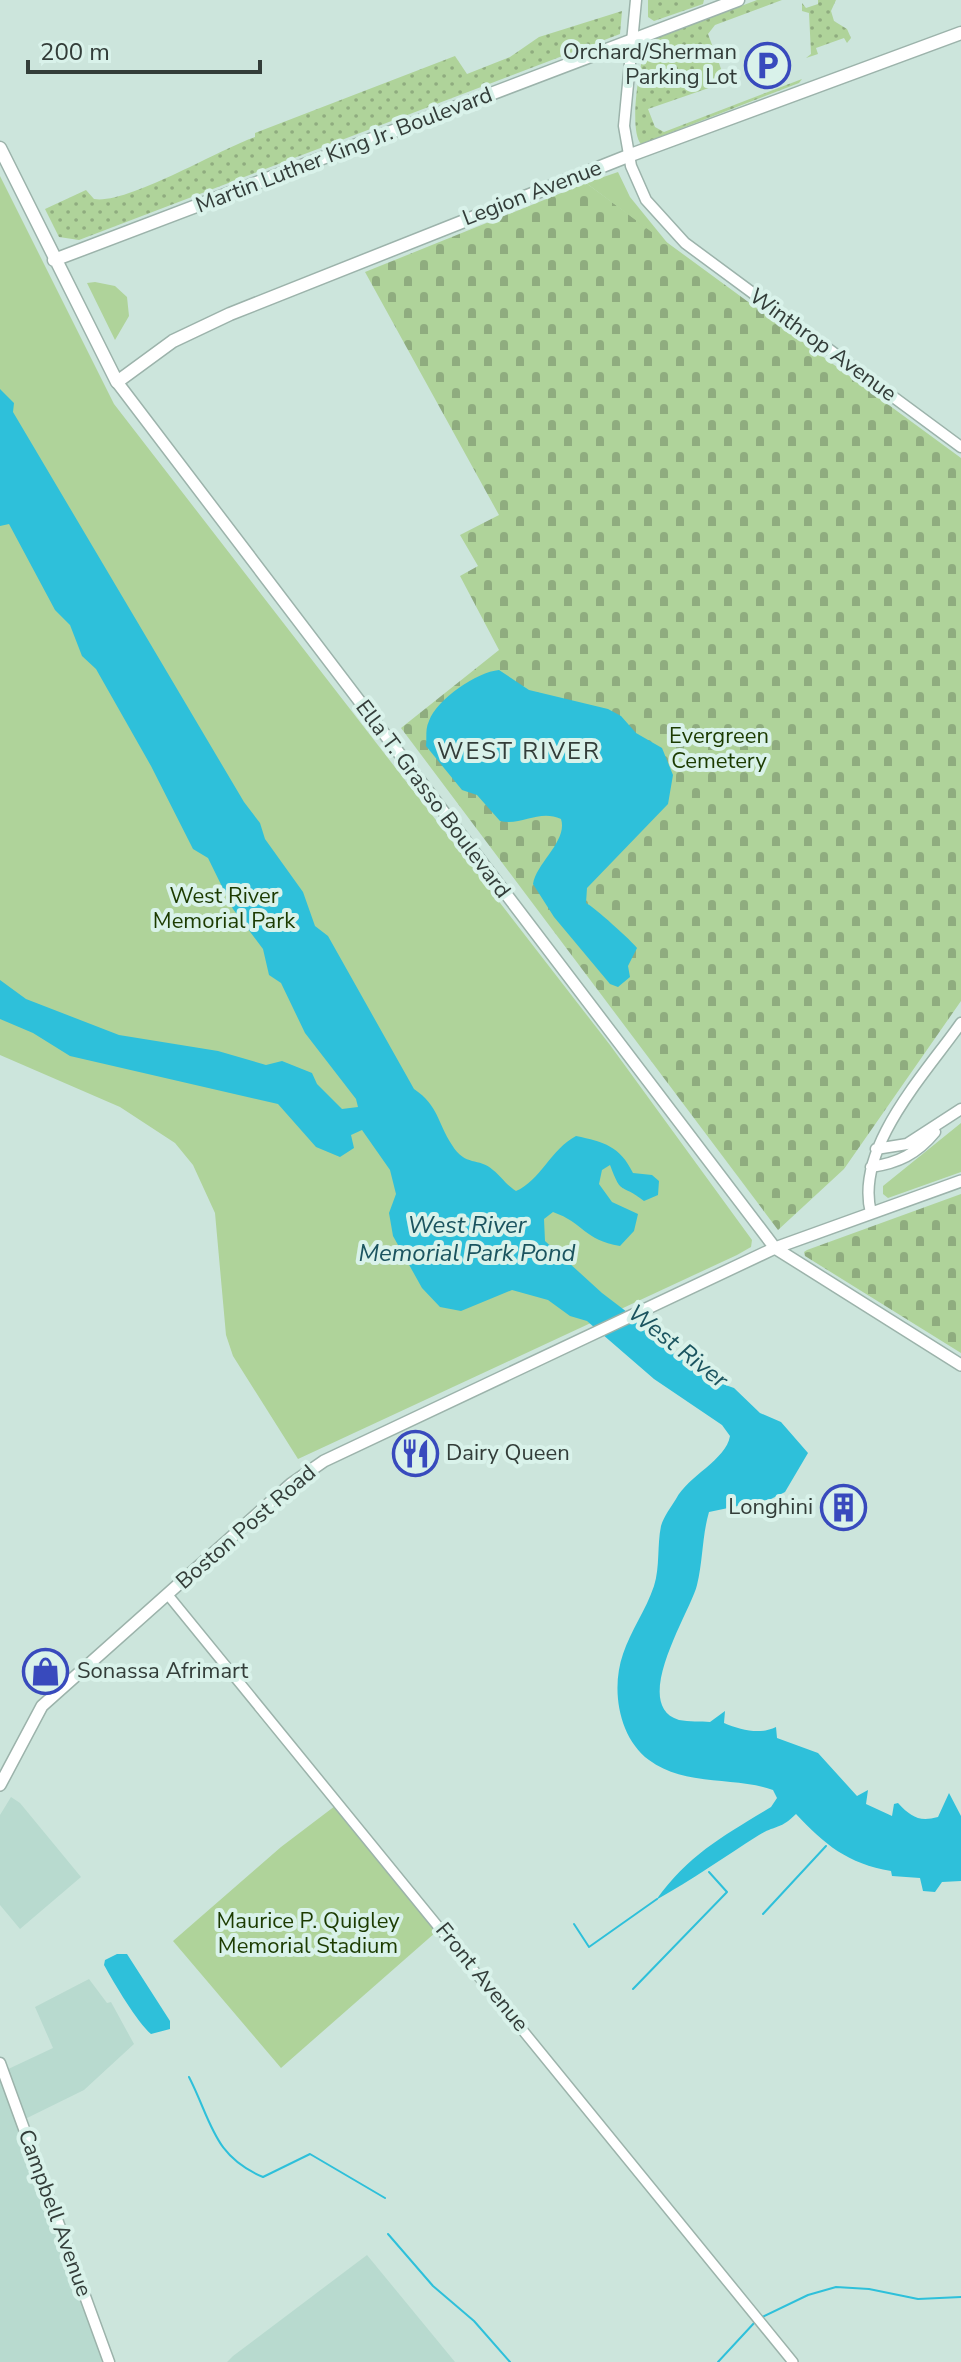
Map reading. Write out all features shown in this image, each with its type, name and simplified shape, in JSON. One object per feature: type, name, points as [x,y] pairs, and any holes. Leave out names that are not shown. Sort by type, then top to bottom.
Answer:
[{"type":"highway","name":"Martin Luther King Jr. Boulevard","points":[[54,260],[738,0]]},
{"type":"highway","name":"Legion Avenue","points":[[117,382],[166,345],[209,323],[628,156],[961,33]]},
{"type":"highway","name":"Ella T. Grasso Boulevard","points":[[0,148],[117,382]]},
{"type":"main road","name":"Winthrop Avenue","points":[[636,0],[624,126],[628,156],[646,200],[685,243],[961,447]]},
{"type":"main road","name":"Ella T. Grasso Boulevard","points":[[117,382],[775,1248],[961,1365]]},
{"type":"main road","points":[[871,1213],[867,1190],[876,1149],[961,1023]]},
{"type":"main road","points":[[871,1167],[893,1164],[910,1156],[961,1109]]},
{"type":"main road","points":[[876,1149],[907,1144],[942,1125]]},
{"type":"main road","name":"Boston Post Road","points":[[0,1785],[42,1706],[291,1484],[324,1461],[775,1248],[961,1181]]},
{"type":"main road","name":"Campbell Avenue","points":[[0,2063],[109,2362]]},
{"type":"street","name":"Front Avenue","points":[[168,1595],[793,2362]]},
{"type":"shaded area","points":[[11,1797],[20,1803],[81,1877],[20,1929],[0,1905],[0,1815]]},
{"type":"shaded area","points":[[89,1979],[107,2003],[111,2002],[134,2044],[84,2090],[21,2121],[109,2362],[0,2362],[0,2063],[4,2071],[53,2048],[35,2007]]},
{"type":"shaded area","points":[[367,2255],[455,2362],[227,2362],[233,2356]]},
{"type":"green space","points":[[648,0],[704,0],[703,4],[654,21],[648,17]]},
{"type":"green space","points":[[757,0],[782,0],[715,25],[708,34],[726,82],[648,109],[655,127],[664,132],[802,79],[799,83],[641,144],[637,136],[635,109],[648,41]]},
{"type":"green space","points":[[818,0],[836,0],[831,11],[834,21],[847,29],[851,38],[847,43],[844,38],[816,48],[818,54],[806,58],[811,54],[809,13],[802,11],[802,3],[806,8],[818,4]]},
{"type":"green space","points":[[622,11],[620,34],[79,240],[59,237],[45,209],[86,190],[94,199],[128,194],[255,137],[255,133],[455,56],[467,74],[510,57],[539,37]]},
{"type":"green space","points":[[618,172],[630,197],[669,245],[586,183]]},
{"type":"green space","name":"West River Memorial Park","points":[[0,176],[114,404],[610,1045],[752,1240],[751,1247],[737,1255],[298,1459],[233,1356],[226,1335],[215,1213],[193,1165],[175,1143],[120,1107],[0,1055]]},
{"type":"green space","name":"Evergreen Cemetery","points":[[586,183],[961,458],[961,1001],[844,1169],[778,1230],[401,728],[499,650],[460,576],[478,566],[460,535],[499,515],[365,272]]},
{"type":"green space","points":[[87,283],[115,286],[127,297],[129,316],[115,340]]},
{"type":"green space","points":[[961,1123],[961,1172],[888,1198],[883,1194],[883,1186]]},
{"type":"green space","points":[[961,1194],[961,1353],[805,1256],[807,1250]]},
{"type":"green space","name":"Maurice P. Quigley Memorial Stadium","points":[[335,1806],[436,1932],[281,2068],[173,1941],[281,1847]]},
{"type":"water","name":"West River Memorial Park Pond","points":[[0,389],[14,403],[13,412],[244,802],[260,823],[265,839],[303,892],[315,926],[328,936],[414,1089],[433,1108],[457,1152],[488,1166],[516,1191],[532,1180],[559,1149],[576,1136],[610,1147],[623,1157],[633,1173],[652,1175],[659,1181],[658,1195],[644,1201],[620,1185],[610,1165],[602,1170],[599,1184],[612,1202],[638,1214],[634,1231],[620,1246],[591,1236],[553,1212],[544,1219],[545,1241],[602,1293],[665,1341],[677,1356],[714,1381],[734,1388],[760,1413],[781,1422],[808,1453],[785,1492],[771,1499],[709,1512],[697,1585],[675,1635],[661,1678],[660,1696],[665,1711],[679,1720],[710,1722],[725,1711],[724,1723],[737,1728],[757,1731],[776,1727],[777,1738],[818,1753],[857,1796],[868,1790],[866,1804],[892,1816],[894,1804],[898,1803],[916,1817],[938,1817],[949,1793],[961,1816],[961,1881],[942,1882],[935,1892],[923,1891],[920,1878],[892,1876],[891,1871],[849,1858],[817,1835],[796,1814],[786,1823],[759,1835],[656,1900],[695,1858],[771,1807],[777,1798],[773,1790],[758,1786],[694,1778],[663,1768],[638,1750],[630,1739],[620,1711],[619,1667],[654,1586],[662,1522],[682,1491],[727,1445],[730,1436],[722,1425],[654,1379],[587,1321],[570,1316],[548,1300],[512,1290],[461,1311],[440,1307],[422,1288],[393,1236],[389,1213],[396,1194],[390,1170],[362,1130],[351,1135],[354,1148],[340,1157],[316,1147],[278,1104],[70,1056],[33,1033],[0,1019],[0,980],[26,999],[119,1035],[218,1051],[266,1065],[282,1061],[312,1073],[317,1084],[342,1109],[358,1107],[356,1099],[305,1033],[281,983],[269,975],[263,949],[233,909],[208,858],[193,849],[151,766],[96,669],[82,656],[70,625],[55,610],[9,524],[0,526]]},
{"type":"water","points":[[499,670],[529,690],[608,709],[621,716],[636,733],[662,748],[673,775],[668,804],[587,888],[586,903],[637,948],[628,966],[630,977],[618,987],[610,984],[554,917],[533,884],[560,835],[561,819],[545,816],[500,821],[477,795],[462,790],[426,746],[428,724],[440,704],[469,681]]},
{"type":"water","points":[[117,1954],[127,1954],[170,2021],[170,2029],[151,2034],[133,2012],[104,1965],[105,1960]]},
{"type":"waterway","points":[[763,1914],[826,1846]]},
{"type":"waterway","points":[[633,1989],[727,1892],[709,1872]]},
{"type":"waterway","points":[[574,1924],[589,1947],[657,1899]]},
{"type":"waterway","points":[[189,2077],[216,2136],[246,2169],[263,2177],[310,2154],[385,2198]]},
{"type":"waterway","points":[[388,2234],[433,2286],[474,2321],[510,2362]]},
{"type":"waterway","points":[[760,2318],[808,2295],[836,2287],[869,2289],[918,2299],[961,2297]]},
{"type":"waterway","points":[[718,2362],[755,2322]]},
{"type":"place","name":"Orchard/Sherman Parking Lot","points":[[768,65]]},
{"type":"place","name":"Dairy Queen","points":[[415,1453]]},
{"type":"place","name":"Longhini","points":[[844,1507]]},
{"type":"place","name":"Sonassa Afrimart","points":[[46,1671]]},
{"type":"district","name":"WEST RIVER","points":[[519,751]]},
{"type":"water label","name":"West River","points":[[678,1346]]}]
